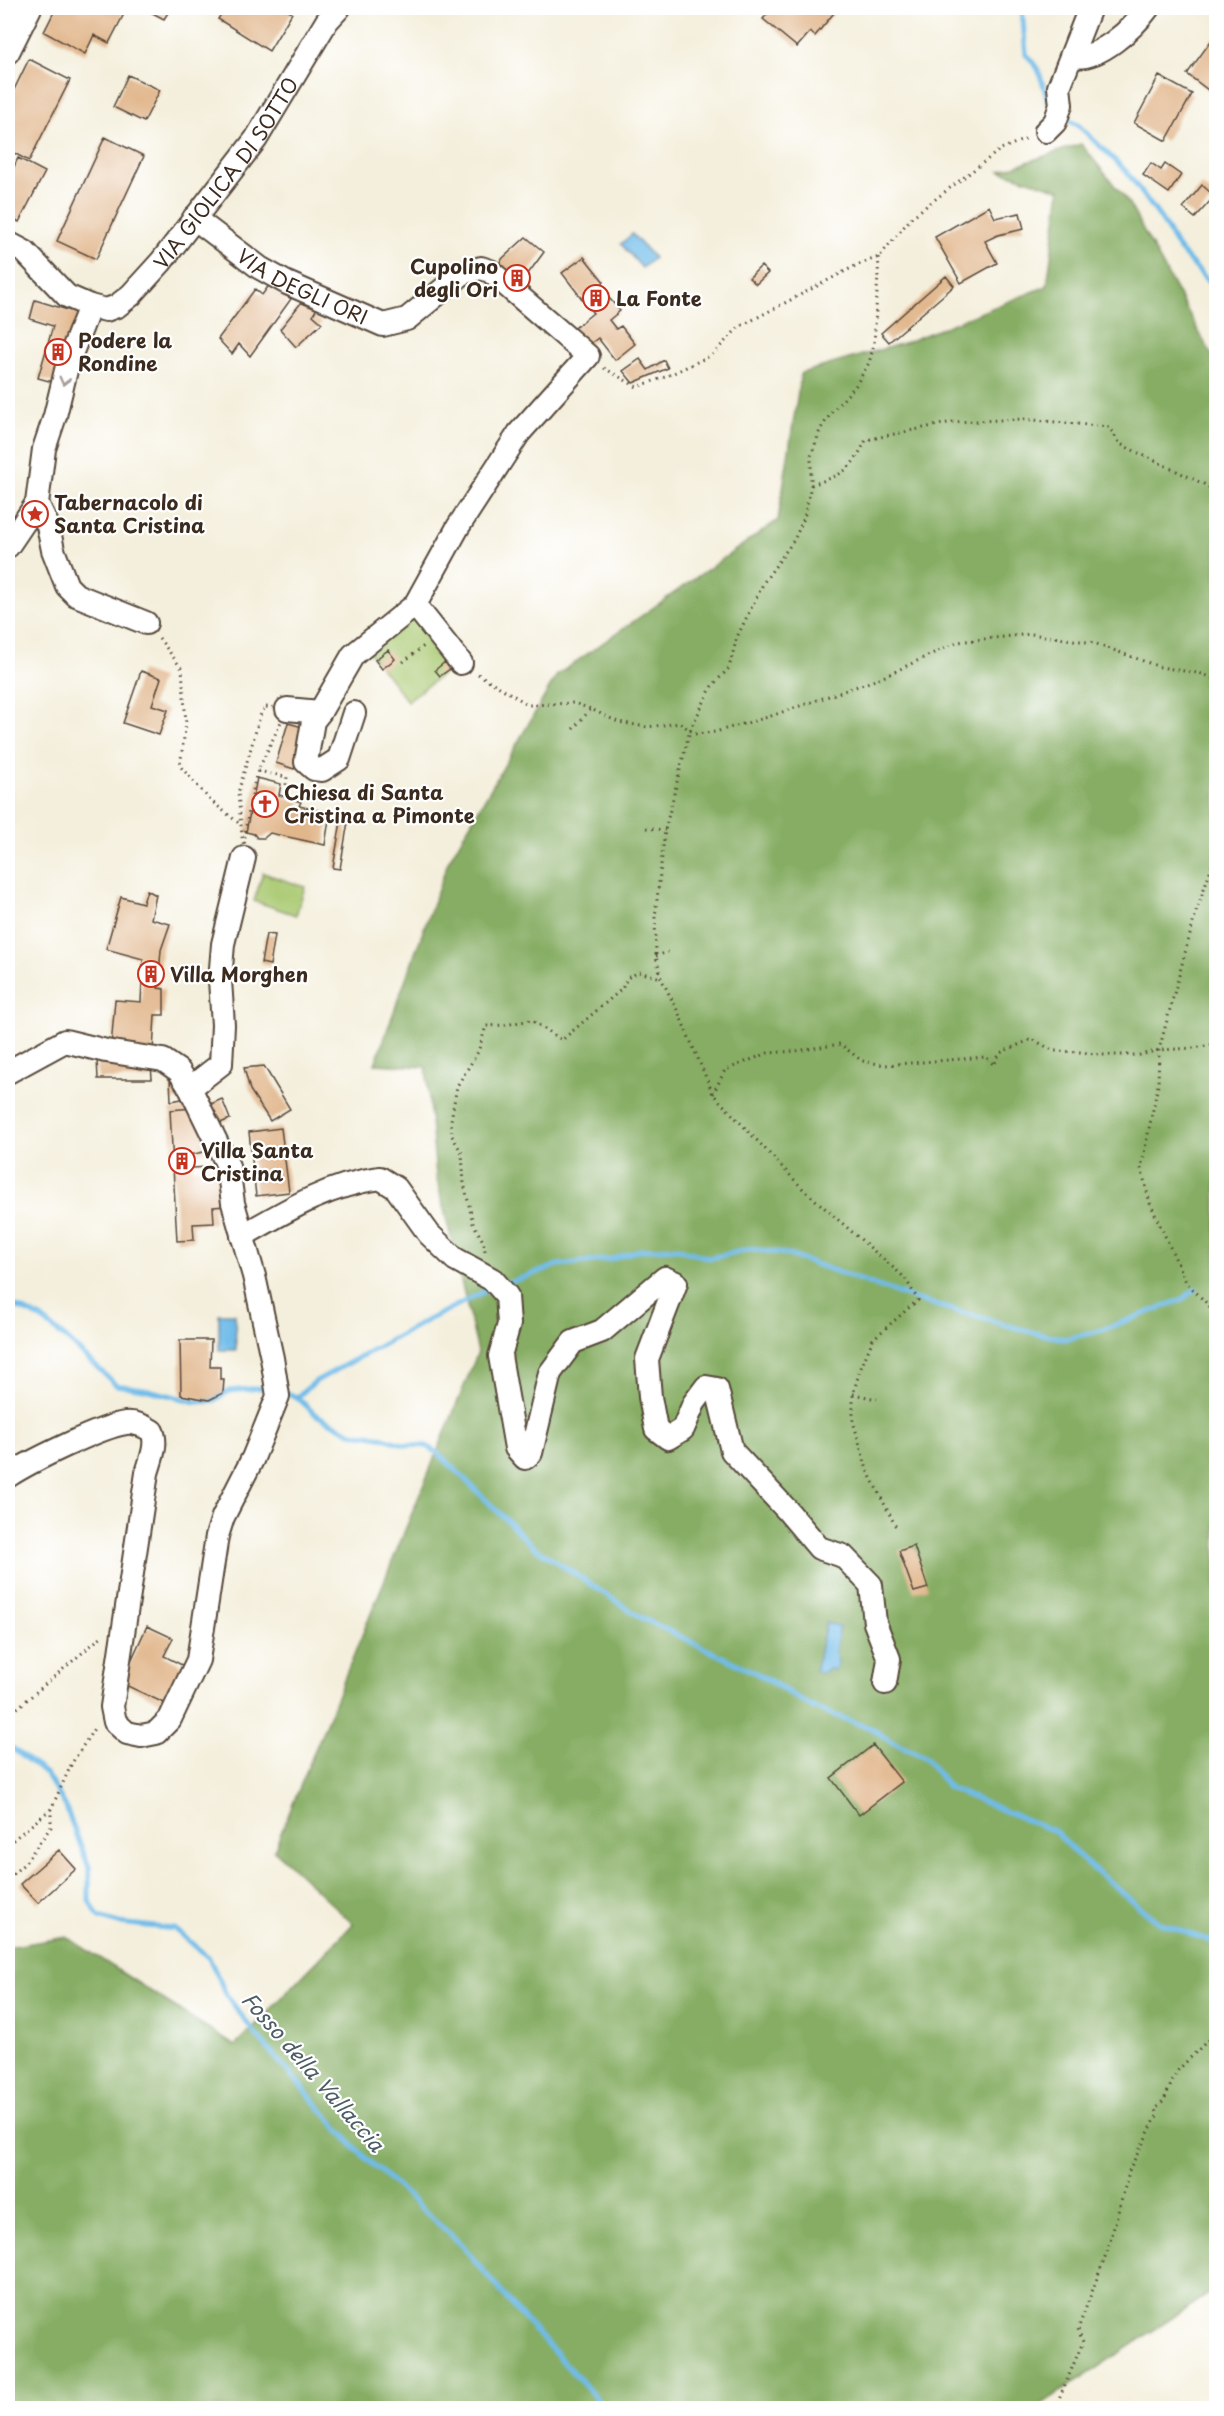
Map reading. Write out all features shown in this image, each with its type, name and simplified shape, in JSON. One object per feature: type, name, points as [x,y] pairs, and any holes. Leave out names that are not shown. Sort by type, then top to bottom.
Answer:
[{"type":"street","points":[[8,52],[30,8]]},
{"type":"street","name":"VIA GIOLICA DI SOTTO","points":[[90,306],[106,310],[117,306],[131,295],[161,262],[256,138],[327,21],[339,8]]},
{"type":"street","points":[[1054,120],[1059,87],[1090,8]]},
{"type":"street","points":[[1072,56],[1080,58],[1094,54],[1136,26],[1148,8]]},
{"type":"street","name":"VIA DEGLI ORI","points":[[194,218],[260,268],[287,283],[382,325],[407,319],[463,273],[481,268],[490,271],[588,356],[519,433],[458,527],[415,605]]},
{"type":"street","points":[[8,243],[25,252],[67,296],[90,306],[68,362],[55,416],[44,449],[37,503],[8,546]]},
{"type":"street","points":[[37,503],[48,526],[53,550],[67,586],[76,595],[146,623]]},
{"type":"street","points":[[354,713],[339,759],[322,770],[314,769],[306,762],[313,721],[353,655],[415,605],[461,663]]},
{"type":"street","points":[[287,708],[320,712]]},
{"type":"street","points":[[189,1088],[221,1064],[224,1025],[220,980],[223,944],[244,858]]},
{"type":"street","points":[[8,1072],[65,1041],[106,1051],[163,1060],[179,1071],[228,1166],[233,1203],[270,1348],[278,1396],[257,1448],[223,1517],[215,1546],[198,1660],[170,1719],[156,1732],[141,1736],[127,1733],[115,1722],[112,1707],[147,1473],[155,1445],[156,1438],[152,1431],[137,1424],[111,1427],[40,1458],[8,1476]]},
{"type":"street","points":[[242,1236],[296,1205],[330,1189],[380,1178],[396,1188],[429,1234],[455,1259],[493,1280],[507,1296],[509,1324],[500,1356],[516,1448],[525,1458],[531,1453],[550,1373],[573,1342],[602,1331],[665,1278],[676,1283],[648,1359],[650,1397],[656,1428],[668,1438],[683,1429],[694,1403],[706,1387],[717,1389],[732,1451],[819,1548],[843,1556],[871,1585],[875,1623],[889,1659],[885,1683]]},
{"type":"path","points":[[614,376],[638,387],[712,355],[739,327],[857,265],[879,257],[912,217],[1001,149],[1054,120]]},
{"type":"path","points":[[879,257],[874,344],[869,363],[856,385],[819,430],[811,456],[811,485],[804,518],[794,540],[764,582],[737,637],[729,668],[712,686],[690,730],[665,831],[655,917],[656,956],[661,978],[684,1024],[713,1094],[804,1190],[905,1278],[918,1300],[873,1339],[860,1370],[854,1394],[853,1421],[867,1470],[896,1527]]},
{"type":"path","points":[[811,485],[842,474],[856,460],[866,440],[952,422],[1023,419],[1109,427],[1120,444],[1208,486],[1216,495]]},
{"type":"path","points":[[146,623],[166,645],[182,669],[186,723],[180,766],[210,800],[240,824],[238,793],[261,713],[266,707],[287,708],[258,771],[250,799],[244,858]]},
{"type":"path","points":[[461,663],[529,705],[574,703],[618,722],[647,727],[680,723],[695,734],[715,732],[768,717],[881,678],[957,642],[1031,633],[1094,643],[1160,666],[1203,674],[1216,680]]},
{"type":"path","points":[[573,729],[591,709]]},
{"type":"path","points":[[258,771],[287,777],[286,785],[300,788]]},
{"type":"path","points":[[646,828],[665,831]]},
{"type":"path","points":[[1216,854],[1196,912],[1159,1050],[1158,1085],[1141,1168],[1150,1203],[1186,1282],[1216,1313]]},
{"type":"path","points":[[656,956],[668,952]]},
{"type":"path","points":[[493,1280],[483,1241],[473,1222],[464,1183],[462,1153],[452,1136],[451,1120],[457,1086],[478,1052],[486,1026],[531,1020],[562,1040],[622,989],[627,978],[639,972],[661,978]]},
{"type":"path","points":[[713,1094],[725,1070],[750,1060],[768,1053],[796,1052],[840,1044],[862,1061],[885,1065],[986,1057],[994,1065],[1000,1053],[1032,1039],[1054,1052],[1101,1055],[1140,1055],[1159,1050],[1216,1044]]},
{"type":"path","points":[[854,1394],[877,1399]]},
{"type":"path","points":[[8,1716],[106,1633],[122,1631]]},
{"type":"path","points":[[8,1878],[24,1864],[51,1827],[51,1809],[72,1763],[91,1732],[112,1707]]},
{"type":"path","points":[[8,1844],[51,1809]]},
{"type":"path","points":[[1055,2409],[1083,2342],[1078,2329],[1108,2249],[1130,2169],[1157,2116],[1155,2109],[1164,2100],[1177,2071],[1216,2032]]},
{"type":"green space","points":[[1081,144],[1128,202],[1216,363],[1216,2289],[1036,2408],[8,2408],[8,1947],[67,1937],[235,2046],[353,1924],[274,1850],[478,1352],[436,1176],[426,1067],[375,1064],[448,862],[557,675],[778,520],[801,373],[907,342],[1047,286],[1060,190],[1000,171]]},
{"type":"green space","points":[[413,612],[454,666],[407,701],[366,648]]},
{"type":"green space","points":[[263,873],[305,887],[296,915],[254,901]]},
{"type":"water","points":[[632,234],[654,258],[642,268],[621,244]]},
{"type":"water","points":[[219,1314],[235,1314],[236,1350],[219,1350]]},
{"type":"water","points":[[826,1623],[840,1626],[835,1652],[838,1662],[835,1670],[815,1672]]},
{"type":"building","points":[[56,8],[120,8],[126,10],[109,43],[94,35],[85,54],[44,32]]},
{"type":"building","points":[[143,8],[171,8],[164,19]]},
{"type":"building","points":[[225,8],[283,8],[292,13],[269,51],[218,19]]},
{"type":"building","points":[[773,8],[838,8],[815,36],[810,32],[797,47],[763,19]]},
{"type":"building","points":[[1216,34],[1216,96],[1187,74]]},
{"type":"building","points":[[29,59],[70,80],[29,161],[8,150],[8,102]]},
{"type":"building","points":[[128,75],[160,90],[144,122],[113,107]]},
{"type":"building","points":[[1159,76],[1192,94],[1166,141],[1134,123]]},
{"type":"building","points":[[105,137],[144,156],[96,259],[57,241]]},
{"type":"building","points":[[18,158],[45,172],[19,222],[8,216],[8,169],[12,171]]},
{"type":"building","points":[[1151,163],[1161,170],[1165,164],[1181,175],[1169,193],[1143,175]]},
{"type":"building","points":[[1202,185],[1211,193],[1216,186],[1216,197],[1195,218],[1183,208]]},
{"type":"building","points":[[989,206],[995,218],[1020,213],[1024,229],[998,235],[985,241],[997,263],[961,283],[935,237]]},
{"type":"building","points":[[526,237],[544,252],[519,286],[495,269],[503,258]]},
{"type":"building","name":"La Fonte","points":[[584,257],[604,282],[599,286],[620,311],[609,320],[616,329],[621,326],[635,344],[615,360],[598,338],[586,347],[571,331],[593,313],[562,273]]},
{"type":"building","points":[[761,266],[768,273],[756,284],[749,278]]},
{"type":"building","points":[[946,276],[954,286],[889,342],[881,333]]},
{"type":"building","points":[[270,284],[291,299],[250,356],[239,344],[232,354],[218,339],[255,289],[262,295]]},
{"type":"building","points":[[305,298],[318,306],[313,315],[322,323],[296,347],[280,329]]},
{"type":"building","name":"Podere la Rondine","points":[[35,300],[81,314],[60,384],[38,378],[53,326],[30,319]]},
{"type":"building","points":[[640,359],[648,370],[664,360],[668,368],[633,383],[623,371]]},
{"type":"building","points":[[388,650],[395,659],[382,669],[375,660]]},
{"type":"building","points":[[445,662],[450,669],[440,676],[435,670]]},
{"type":"building","points":[[141,671],[161,678],[152,705],[168,710],[159,735],[123,723]]},
{"type":"building","points":[[288,723],[306,728],[294,769],[276,763]]},
{"type":"building","points":[[257,778],[281,784],[279,795],[301,802],[299,806],[330,813],[325,845],[270,833],[264,838],[257,838],[254,834],[246,832]]},
{"type":"building","points":[[342,815],[349,816],[340,869],[333,868]]},
{"type":"building","name":"Villa Morghen","points":[[147,890],[156,895],[151,919],[170,924],[161,950],[158,988],[164,989],[164,1015],[155,1015],[153,1052],[111,1047],[115,1000],[141,1002],[143,959],[106,949],[121,897],[143,903]]},
{"type":"building","points":[[266,934],[275,935],[270,965],[261,963]]},
{"type":"building","points":[[97,1059],[151,1064],[152,1079],[98,1079]]},
{"type":"building","points":[[264,1066],[290,1109],[270,1121],[250,1090],[244,1068]]},
{"type":"building","points":[[170,1078],[187,1098],[171,1101]]},
{"type":"building","points":[[222,1099],[230,1119],[213,1126],[204,1107]]},
{"type":"building","name":"Villa Santa Cristina","points":[[193,1108],[216,1149],[190,1155],[193,1168],[224,1166],[226,1206],[213,1207],[214,1223],[193,1224],[194,1240],[177,1241],[170,1110]]},
{"type":"building","points":[[281,1128],[289,1192],[256,1196],[249,1132]]},
{"type":"building","points":[[180,1340],[211,1340],[210,1367],[220,1367],[220,1379],[224,1379],[223,1393],[209,1400],[181,1395]]},
{"type":"building","points":[[914,1546],[928,1588],[914,1592],[899,1551]]},
{"type":"building","points":[[147,1626],[173,1638],[164,1656],[184,1666],[166,1704],[121,1683]]},
{"type":"building","points":[[873,1745],[902,1782],[859,1815],[831,1778]]},
{"type":"building","points":[[59,1850],[76,1869],[38,1903],[20,1884]]},
{"type":"waterway","points":[[1020,8],[1026,54],[1038,69],[1048,100],[1054,106]]},
{"type":"waterway","points":[[1063,115],[1067,120],[1078,125],[1126,171],[1161,219],[1178,248],[1216,290]]},
{"type":"waterway","points":[[505,1284],[558,1265],[612,1259],[639,1250],[675,1248],[710,1258],[751,1249],[786,1254],[918,1300],[1035,1333],[1066,1339],[1099,1331],[1181,1300],[1196,1289]]},
{"type":"waterway","points":[[297,1397],[316,1381],[493,1287]]},
{"type":"waterway","points":[[8,1303],[41,1318],[116,1385],[144,1389],[196,1402],[213,1401],[229,1391],[271,1387]]},
{"type":"waterway","points":[[285,1392],[297,1397],[316,1415],[352,1433],[381,1437],[405,1445],[427,1446],[439,1454],[534,1547],[640,1617],[758,1674],[814,1708],[873,1729],[890,1741],[925,1757],[949,1788],[1056,1832],[1085,1862],[1159,1923],[1216,1943]]},
{"type":"waterway","name":"Fosso della Vallaccia","points":[[8,1745],[46,1774],[65,1805],[89,1867],[89,1901],[99,1917],[119,1923],[175,1929],[209,1958],[227,1996],[256,2035],[358,2151],[461,2244],[518,2312],[605,2408]]},
{"type":"place","name":"Cupolino degli Ori","points":[[517,278]]},
{"type":"place","name":"La Fonte","points":[[596,298]]},
{"type":"place","name":"Podere la Rondine","points":[[58,352]]},
{"type":"place","name":"Tabernacolo di Santa Cristina","points":[[35,514]]},
{"type":"place","name":"Chiesa di Santa Cristina a Pimonte","points":[[265,804]]},
{"type":"place","name":"Villa Morghen","points":[[151,974]]},
{"type":"place","name":"Villa Santa Cristina","points":[[182,1161]]}]
